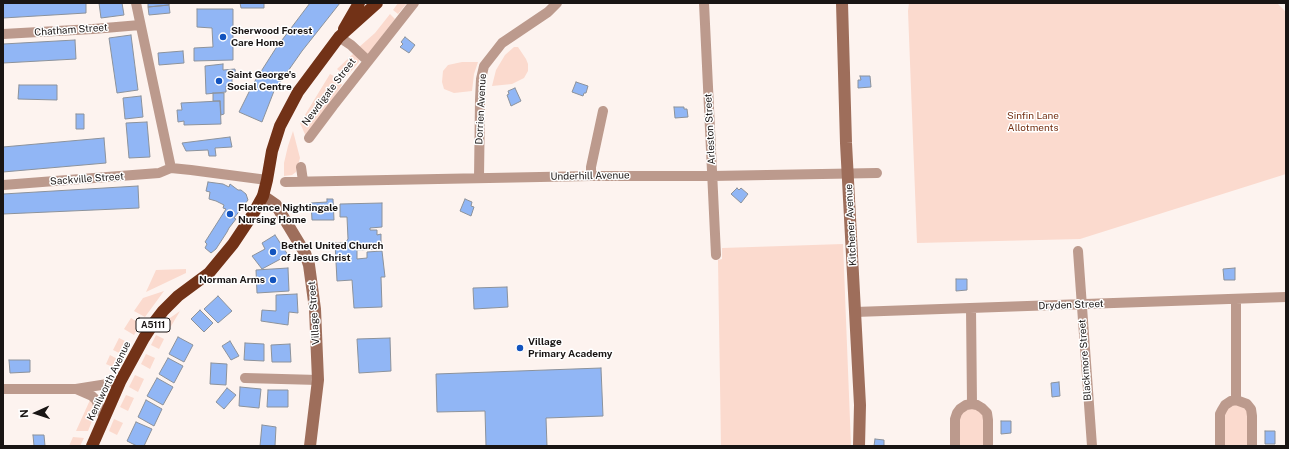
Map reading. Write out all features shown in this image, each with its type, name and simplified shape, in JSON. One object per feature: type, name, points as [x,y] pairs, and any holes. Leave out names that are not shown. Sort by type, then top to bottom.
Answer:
[{"type":"highway","name":"A5111","points":[[267,180],[272,151],[280,126],[287,111],[302,87],[340,36],[359,3]]},
{"type":"highway","name":"A5111","points":[[340,36],[377,3]]},
{"type":"highway","name":"Kenilworth Avenue","points":[[92,446],[120,382],[153,324],[178,296],[209,273],[220,261],[244,229],[263,196],[267,180]]},
{"type":"street","points":[[136,3],[170,168],[181,168],[267,180]]},
{"type":"street","name":"Newdigate Street","points":[[309,138],[414,3]]},
{"type":"street","name":"Dorrien Avenue","points":[[479,178],[480,100],[481,79],[484,66],[502,43],[548,12],[557,3]]},
{"type":"street","name":"Arleston Street","points":[[704,3],[716,255]]},
{"type":"street","name":"Kitchener Avenue","points":[[842,3],[848,174],[860,405],[859,446]]},
{"type":"street","name":"Chatham Street","points":[[3,34],[140,25]]},
{"type":"street","name":"Newdigate Street","points":[[340,36],[368,61]]},
{"type":"street","points":[[591,176],[603,111]]},
{"type":"street","points":[[301,167],[303,181]]},
{"type":"street","name":"Sackville Street","points":[[3,185],[159,173],[170,168]]},
{"type":"street","name":"Underhill Avenue","points":[[285,182],[591,176],[848,174],[877,172]]},
{"type":"street","name":"Village Street","points":[[263,196],[276,205],[305,253],[309,265],[315,310],[318,380],[310,446]]},
{"type":"street","name":"Blackmore Street","points":[[1078,251],[1092,446]]},
{"type":"street","name":"Dryden Street","points":[[855,312],[1286,297]]},
{"type":"street","points":[[1236,299],[1236,400]]},
{"type":"street","points":[[971,308],[972,404]]},
{"type":"street","points":[[245,378],[318,380]]},
{"type":"street","points":[[3,389],[76,389],[120,382]]},
{"type":"street","points":[[76,389],[92,396],[96,400],[104,417]]},
{"type":"street","points":[[1220,446],[1220,414],[1225,405],[1230,401],[1236,400],[1247,404],[1251,409],[1252,446]]},
{"type":"street","points":[[955,446],[955,419],[957,414],[960,409],[966,405],[972,404],[977,405],[987,413],[988,446]]},
{"type":"green space","points":[[398,3],[407,3],[398,14],[393,10]]},
{"type":"green space","name":"Sinfin Lane Allotments","points":[[909,3],[1277,3],[1286,12],[1286,174],[1080,239],[917,243],[908,11]]},
{"type":"green space","points":[[390,14],[395,19],[367,56],[358,48],[375,33]]},
{"type":"green space","points":[[514,47],[518,47],[526,59],[528,71],[524,78],[512,84],[492,86],[496,70],[505,55]]},
{"type":"green space","points":[[354,53],[360,58],[359,62],[346,77],[337,69]]},
{"type":"green space","points":[[462,62],[478,62],[474,74],[472,91],[454,93],[444,89],[442,82],[443,71],[448,65]]},
{"type":"green space","points":[[330,74],[339,79],[342,85],[307,139],[300,123]]},
{"type":"green space","points":[[293,131],[300,158],[296,172],[292,175],[284,176],[284,163]]},
{"type":"green space","points":[[843,244],[851,446],[721,446],[718,260],[722,259],[722,248]]},
{"type":"green space","points":[[186,269],[186,273],[146,292],[156,270]]},
{"type":"green space","points":[[164,291],[145,317],[134,311],[143,298]]},
{"type":"green space","points":[[180,311],[167,333],[160,329],[167,320]]},
{"type":"green space","points":[[131,318],[141,324],[134,335],[124,329]]},
{"type":"green space","points":[[156,335],[164,339],[159,349],[151,345]]},
{"type":"green space","points":[[119,338],[129,343],[123,355],[113,350]]},
{"type":"green space","points":[[146,354],[155,358],[150,369],[141,364]]},
{"type":"green space","points":[[110,355],[119,360],[115,368],[106,364]]},
{"type":"green space","points":[[135,375],[144,379],[138,392],[129,387]]},
{"type":"green space","points":[[126,395],[134,398],[128,411],[120,407]]},
{"type":"green space","points":[[90,400],[94,407],[94,416],[88,431],[76,431]]},
{"type":"green space","points":[[1240,404],[1247,411],[1249,446],[1224,446],[1225,411],[1232,405]]},
{"type":"green space","points":[[971,407],[984,414],[985,446],[958,446],[959,415]]},
{"type":"green space","points":[[114,419],[123,423],[117,435],[109,431]]},
{"type":"green space","points":[[73,437],[84,438],[80,446],[69,446]]},
{"type":"building","points":[[3,3],[86,3],[86,13],[3,18]]},
{"type":"building","points":[[99,3],[122,3],[124,15],[101,18]]},
{"type":"building","points":[[148,3],[169,3],[169,5],[148,7]]},
{"type":"building","points":[[240,3],[264,3],[264,8],[241,8]]},
{"type":"building","points":[[310,3],[340,3],[302,51],[274,91],[262,122],[239,112],[253,84],[276,48]]},
{"type":"building","points":[[169,5],[170,13],[149,15],[148,7]]},
{"type":"building","name":"Sherwood Forest Care Home","points":[[197,9],[233,9],[233,60],[194,61],[194,48],[213,47],[212,28],[197,27]]},
{"type":"building","points":[[131,35],[138,90],[117,93],[109,38]]},
{"type":"building","points":[[405,37],[415,45],[409,53],[400,47],[403,44],[401,42]]},
{"type":"building","points":[[75,40],[76,59],[3,63],[3,44]]},
{"type":"building","points":[[183,51],[184,63],[159,65],[158,53]]},
{"type":"building","name":"Saint George's Social Centre","points":[[223,64],[223,70],[235,69],[236,76],[232,76],[232,86],[226,86],[226,92],[206,94],[205,66]]},
{"type":"building","points":[[860,76],[870,76],[871,87],[858,88],[858,80],[861,80]]},
{"type":"building","points":[[576,82],[588,86],[586,93],[584,93],[583,96],[572,92]]},
{"type":"building","points":[[19,85],[57,85],[57,100],[18,99]]},
{"type":"building","points":[[515,88],[521,101],[511,106],[507,95],[509,94],[508,91]]},
{"type":"building","points":[[213,93],[224,93],[224,114],[221,115],[220,101],[213,101]]},
{"type":"building","points":[[141,96],[143,117],[125,119],[123,98]]},
{"type":"building","points":[[220,101],[221,124],[184,125],[184,121],[178,122],[177,110],[182,110],[181,103]]},
{"type":"building","points":[[674,107],[684,107],[684,109],[687,109],[688,117],[675,118]]},
{"type":"building","points":[[76,114],[84,114],[84,129],[76,129]]},
{"type":"building","points":[[147,122],[150,157],[129,158],[126,123]]},
{"type":"building","points":[[230,137],[232,147],[215,148],[216,156],[209,156],[208,150],[186,151],[182,143]]},
{"type":"building","points":[[104,138],[106,163],[3,172],[3,147]]},
{"type":"building","name":"Florence Nightingale Nursing Home","points":[[208,182],[223,184],[229,187],[230,184],[246,194],[248,200],[234,218],[236,219],[216,249],[211,253],[205,248],[207,244],[205,242],[226,209],[223,208],[224,205],[209,199],[210,192],[206,191]]},
{"type":"building","points":[[138,186],[139,208],[3,214],[3,194]]},
{"type":"building","points":[[737,188],[739,190],[741,188],[748,194],[741,203],[731,194]]},
{"type":"building","points":[[327,199],[333,199],[334,220],[312,220],[311,203],[327,202]]},
{"type":"building","points":[[465,199],[472,202],[471,206],[474,207],[471,216],[460,211]]},
{"type":"building","points":[[382,203],[382,227],[370,228],[370,230],[377,230],[377,235],[381,234],[381,249],[357,250],[357,259],[367,258],[367,252],[382,251],[385,277],[381,277],[382,307],[354,308],[352,280],[337,281],[335,243],[345,243],[348,239],[347,217],[340,217],[340,204]]},
{"type":"building","name":"Bethel United Church of Jesus Christ","points":[[275,235],[288,255],[262,269],[252,256],[265,249],[262,243]]},
{"type":"building","name":"Norman Arms","points":[[288,268],[289,291],[257,293],[256,270]]},
{"type":"building","points":[[1235,268],[1235,280],[1224,280],[1223,269]]},
{"type":"building","points":[[956,279],[967,279],[967,290],[956,291]]},
{"type":"building","points":[[507,287],[508,307],[474,309],[473,288]]},
{"type":"building","points":[[297,294],[298,313],[289,312],[288,325],[261,321],[262,310],[276,311],[276,295]]},
{"type":"building","points":[[218,296],[232,311],[218,323],[204,309]]},
{"type":"building","points":[[200,310],[213,323],[204,332],[191,319]]},
{"type":"building","points":[[178,337],[193,345],[184,362],[169,354]]},
{"type":"building","points":[[390,338],[391,371],[359,373],[357,339]]},
{"type":"building","points":[[230,341],[239,356],[231,360],[222,346]]},
{"type":"building","points":[[245,343],[264,344],[264,361],[244,360]]},
{"type":"building","points":[[290,344],[291,362],[272,362],[271,345]]},
{"type":"building","points":[[168,358],[183,366],[174,383],[159,374]]},
{"type":"building","points":[[9,360],[30,360],[30,372],[10,373]]},
{"type":"building","points":[[211,363],[227,364],[226,385],[210,384]]},
{"type":"building","points":[[601,368],[603,416],[546,418],[547,446],[486,446],[485,411],[437,412],[436,374]]},
{"type":"building","points":[[157,378],[173,387],[163,405],[147,396]]},
{"type":"building","points":[[1059,382],[1060,396],[1052,397],[1051,383]]},
{"type":"building","points":[[240,387],[261,389],[259,408],[239,406]]},
{"type":"building","points":[[227,388],[236,395],[224,409],[216,402]]},
{"type":"building","points":[[268,390],[288,390],[288,407],[267,407]]},
{"type":"building","points":[[146,400],[162,409],[154,426],[138,417]]},
{"type":"building","points":[[1001,421],[1011,421],[1011,433],[1001,434]]},
{"type":"building","points":[[136,422],[152,429],[144,446],[137,446],[127,441]]},
{"type":"building","points":[[262,425],[276,427],[275,446],[260,446]]},
{"type":"building","points":[[1265,431],[1275,431],[1275,444],[1265,444]]},
{"type":"building","points":[[33,435],[44,435],[45,446],[34,446]]},
{"type":"building","points":[[875,439],[884,440],[884,446],[874,446]]},
{"type":"place","name":"Sherwood Forest Care Home","points":[[223,37]]},
{"type":"place","name":"Saint George's Social Centre","points":[[219,81]]},
{"type":"place","name":"Florence Nightingale Nursing Home","points":[[230,214]]},
{"type":"place","name":"Bethel United Church of Jesus Christ","points":[[273,252]]},
{"type":"place","name":"Norman Arms","points":[[273,280]]},
{"type":"place","name":"Village Primary Academy","points":[[520,348]]}]
